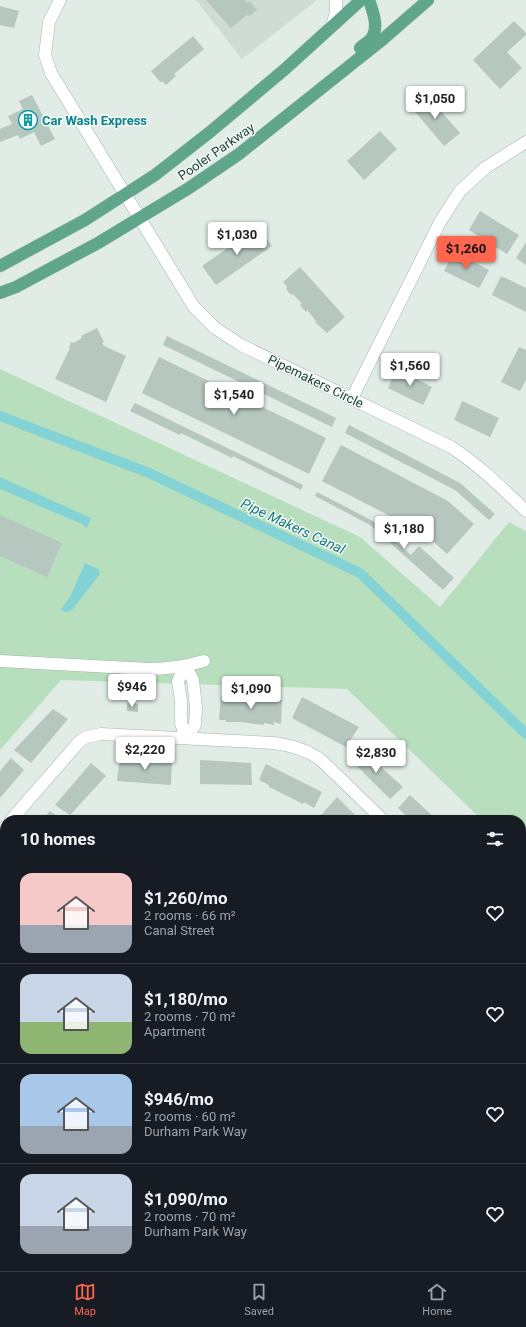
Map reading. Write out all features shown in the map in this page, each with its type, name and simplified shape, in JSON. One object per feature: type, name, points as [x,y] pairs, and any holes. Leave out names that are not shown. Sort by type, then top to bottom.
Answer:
[{"type":"main road","name":"Pooler Parkway","points":[[0,266],[85,220],[155,175],[210,132],[284,70],[361,0]]},
{"type":"main road","points":[[272,128],[279,114],[371,39],[374,30],[374,14],[369,0]]},
{"type":"main road","name":"Pooler Parkway","points":[[0,293],[16,287],[98,243],[189,188],[239,154],[382,40],[428,0]]},
{"type":"street","name":"Pipemakers Circle","points":[[60,0],[49,22],[45,55],[51,73],[194,307],[216,328],[241,345],[451,447],[484,471],[526,511]]},
{"type":"street","points":[[332,26],[336,12],[336,0]]},
{"type":"street","points":[[352,398],[440,222],[460,191],[485,168],[526,142]]},
{"type":"street","points":[[0,661],[140,669],[185,666],[204,661]]},
{"type":"street","points":[[185,666],[193,680],[195,695],[195,725],[186,738]]},
{"type":"street","points":[[185,666],[178,681],[181,722],[186,738]]},
{"type":"street","points":[[180,697],[195,695]]},
{"type":"street","points":[[15,815],[78,742],[86,737],[101,734],[273,743],[299,748],[320,760],[378,815]]},
{"type":"shaded area","points":[[196,0],[317,0],[242,59]]},
{"type":"green space","points":[[0,369],[360,537],[440,607],[509,522],[526,531],[526,815],[477,815],[347,689],[61,680],[0,750]]},
{"type":"water","points":[[0,477],[91,518],[87,528],[82,524],[0,489]]},
{"type":"water","points":[[85,563],[100,570],[100,574],[71,611],[65,612],[61,609],[70,597]]},
{"type":"building","points":[[206,0],[245,0],[247,3],[250,1],[257,10],[249,16],[247,15],[231,28]]},
{"type":"building","points":[[0,6],[19,11],[14,28],[0,25]]},
{"type":"building","points":[[514,21],[526,33],[526,35],[507,52],[522,68],[500,89],[473,60]]},
{"type":"building","points":[[193,36],[204,49],[174,74],[176,76],[166,85],[162,81],[161,83],[151,71]]},
{"type":"building","points":[[426,94],[460,133],[444,146],[411,107]]},
{"type":"building","name":"Car Wash Express","points":[[32,95],[55,139],[41,146],[34,132],[20,139],[18,135],[0,142],[0,129],[12,124],[8,116],[23,109],[19,101]]},
{"type":"building","points":[[380,131],[397,149],[364,180],[347,161]]},
{"type":"building","points":[[480,211],[519,235],[507,254],[469,230]]},
{"type":"building","points":[[258,227],[272,246],[216,285],[202,266]]},
{"type":"building","points":[[526,242],[526,265],[516,258]]},
{"type":"building","points":[[454,252],[489,270],[479,288],[444,271]]},
{"type":"building","points":[[300,267],[345,317],[327,333],[315,322],[316,321],[307,310],[306,312],[300,305],[302,304],[293,294],[291,295],[283,282]]},
{"type":"building","points":[[501,276],[526,288],[526,312],[492,295]]},
{"type":"building","points":[[97,328],[104,342],[102,343],[104,346],[126,356],[106,402],[55,379],[70,348],[71,342],[73,343],[82,338],[81,336]]},
{"type":"building","points":[[167,336],[336,418],[332,427],[163,345]]},
{"type":"building","points":[[519,347],[526,350],[526,380],[520,391],[501,382]]},
{"type":"building","points":[[159,357],[326,438],[309,474],[142,393]]},
{"type":"building","points":[[396,369],[432,387],[423,405],[388,388]]},
{"type":"building","points":[[462,401],[499,418],[490,437],[454,420]]},
{"type":"building","points":[[135,403],[303,485],[301,490],[233,456],[232,458],[181,433],[180,435],[130,411]]},
{"type":"building","points":[[349,425],[460,483],[495,514],[489,520],[455,490],[345,433]]},
{"type":"building","points":[[341,445],[448,501],[474,524],[447,554],[425,534],[322,481]]},
{"type":"building","points":[[317,492],[373,521],[411,555],[419,546],[454,578],[443,590],[370,525],[315,496]]},
{"type":"building","points":[[0,515],[62,543],[47,577],[0,556]]},
{"type":"building","points":[[221,696],[282,700],[281,723],[274,722],[274,725],[264,723],[264,725],[226,722],[226,720],[220,720]]},
{"type":"building","points":[[302,697],[359,727],[346,747],[292,718]]},
{"type":"building","points":[[127,703],[138,704],[138,712],[127,711]]},
{"type":"building","points":[[53,709],[68,719],[31,763],[14,750]]},
{"type":"building","points":[[359,747],[403,787],[390,799],[350,759]]},
{"type":"building","points":[[11,758],[24,770],[0,798],[0,771]]},
{"type":"building","points":[[120,758],[172,761],[171,785],[117,781]]},
{"type":"building","points":[[200,760],[251,763],[252,785],[200,784]]},
{"type":"building","points":[[91,763],[106,776],[70,815],[55,805]]},
{"type":"building","points":[[266,764],[322,792],[314,808],[304,802],[303,804],[269,787],[269,785],[259,780]]},
{"type":"building","points":[[410,795],[432,815],[406,815],[398,808]]},
{"type":"building","points":[[337,797],[355,815],[320,815]]},
{"type":"building","points":[[50,811],[55,815],[46,815]]},
{"type":"waterway","name":"Pipe Makers Canal","points":[[0,416],[149,473],[360,573],[526,734]]},
{"type":"place","name":"Car Wash Express","points":[[28,120]]}]
